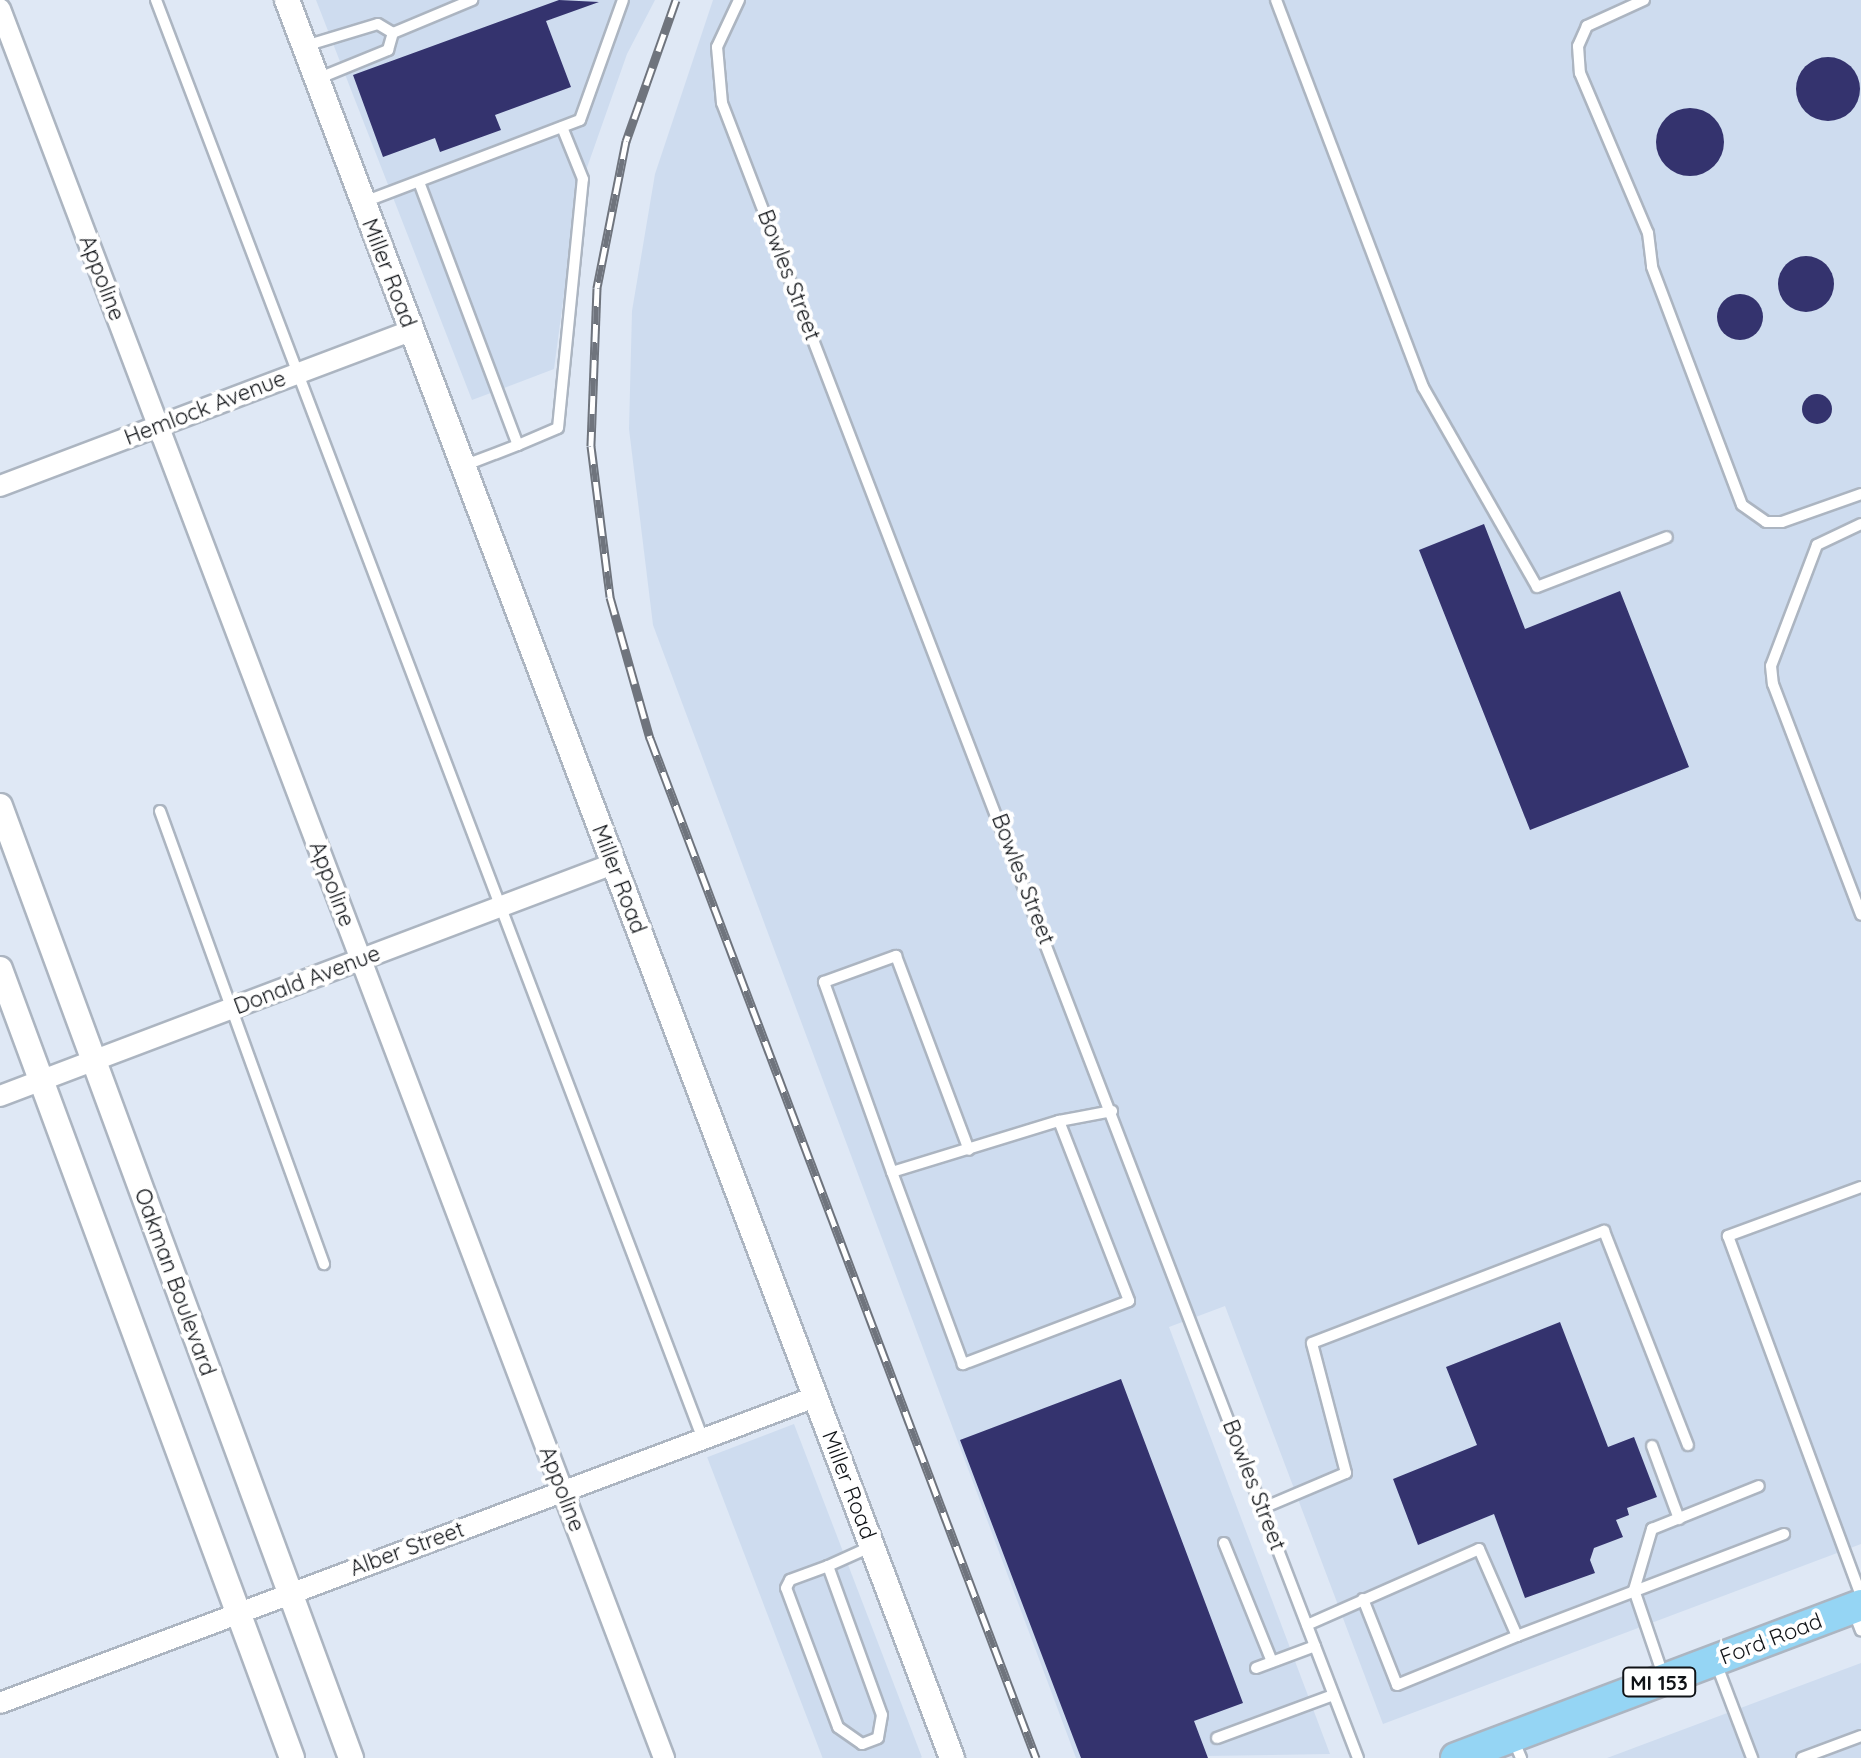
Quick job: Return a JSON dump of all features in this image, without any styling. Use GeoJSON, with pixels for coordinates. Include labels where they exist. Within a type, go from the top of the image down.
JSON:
{"type":"FeatureCollection","features":[{"type":"Feature","properties":{"kind":"main road","name":"Ford Road"},"geometry":{"type":"LineString","coordinates":[[1456,1758],[1517,1747],[1665,1680],[1859,1610]]}},
{"type":"Feature","properties":{"kind":"street","name":"Miller Road"},"geometry":{"type":"LineString","coordinates":[[287,0],[952,1758]]}},
{"type":"Feature","properties":{"kind":"street","name":"Appoline"},"geometry":{"type":"LineString","coordinates":[[0,9],[664,1758]]}},
{"type":"Feature","properties":{"kind":"street","name":"Hemlock Avenue"},"geometry":{"type":"LineString","coordinates":[[0,486],[411,331]]}},
{"type":"Feature","properties":{"kind":"street","name":"Oakman Boulevard"},"geometry":{"type":"LineString","coordinates":[[0,806],[351,1758]]}},
{"type":"Feature","properties":{"kind":"street","name":"Donald Avenue"},"geometry":{"type":"LineString","coordinates":[[0,1096],[613,864]]}},
{"type":"Feature","properties":{"kind":"street"},"geometry":{"type":"LineString","coordinates":[[0,969],[292,1758]]}},
{"type":"Feature","properties":{"kind":"street","name":"Alber Street"},"geometry":{"type":"LineString","coordinates":[[0,1703],[815,1397]]}},
{"type":"Feature","properties":{"kind":"lane"},"geometry":{"type":"LineString","coordinates":[[156,0],[703,1439]]}},
{"type":"Feature","properties":{"kind":"lane"},"geometry":{"type":"LineString","coordinates":[[393,33],[472,0]]}},
{"type":"Feature","properties":{"kind":"lane"},"geometry":{"type":"LineString","coordinates":[[362,203],[580,120],[623,0]]}},
{"type":"Feature","properties":{"kind":"lane","name":"Bowles Street"},"geometry":{"type":"LineString","coordinates":[[739,0],[717,47],[722,103],[1112,1111],[1358,1758]]}},
{"type":"Feature","properties":{"kind":"lane"},"geometry":{"type":"LineString","coordinates":[[1276,0],[1423,387],[1537,587],[1667,537]]}},
{"type":"Feature","properties":{"kind":"lane"},"geometry":{"type":"LineString","coordinates":[[1644,0],[1587,26],[1578,46],[1580,73],[1648,233],[1652,267],[1742,505],[1766,522],[1782,522],[1861,494]]}},
{"type":"Feature","properties":{"kind":"lane"},"geometry":{"type":"LineString","coordinates":[[305,46],[378,24],[393,33]]}},
{"type":"Feature","properties":{"kind":"lane"},"geometry":{"type":"LineString","coordinates":[[316,79],[388,50],[393,33]]}},
{"type":"Feature","properties":{"kind":"lane"},"geometry":{"type":"LineString","coordinates":[[463,466],[558,428],[583,179],[562,127]]}},
{"type":"Feature","properties":{"kind":"lane"},"geometry":{"type":"LineString","coordinates":[[419,182],[518,445]]}},
{"type":"Feature","properties":{"kind":"lane"},"geometry":{"type":"LineString","coordinates":[[1861,524],[1817,545],[1771,666],[1773,684],[1861,915]]}},
{"type":"Feature","properties":{"kind":"lane"},"geometry":{"type":"LineString","coordinates":[[160,811],[324,1264]]}},
{"type":"Feature","properties":{"kind":"lane"},"geometry":{"type":"LineString","coordinates":[[969,1150],[896,956],[824,982],[963,1364],[1129,1301],[1059,1121]]}},
{"type":"Feature","properties":{"kind":"lane"},"geometry":{"type":"LineString","coordinates":[[892,1172],[1059,1121],[1112,1111]]}},
{"type":"Feature","properties":{"kind":"lane"},"geometry":{"type":"LineString","coordinates":[[1859,1610],[1728,1236],[1861,1187]]}},
{"type":"Feature","properties":{"kind":"lane"},"geometry":{"type":"LineString","coordinates":[[1263,1508],[1346,1473],[1312,1343],[1604,1231],[1688,1445]]}},
{"type":"Feature","properties":{"kind":"lane"},"geometry":{"type":"LineString","coordinates":[[1652,1446],[1679,1519]]}},
{"type":"Feature","properties":{"kind":"lane"},"geometry":{"type":"LineString","coordinates":[[1665,1680],[1634,1590],[1652,1529],[1759,1486]]}},
{"type":"Feature","properties":{"kind":"lane"},"geometry":{"type":"LineString","coordinates":[[1363,1599],[1397,1685],[1784,1534]]}},
{"type":"Feature","properties":{"kind":"lane"},"geometry":{"type":"LineString","coordinates":[[1224,1543],[1272,1662]]}},
{"type":"Feature","properties":{"kind":"lane"},"geometry":{"type":"LineString","coordinates":[[828,1566],[882,1715],[878,1738],[862,1744],[838,1727],[786,1588],[790,1580],[872,1547]]}},
{"type":"Feature","properties":{"kind":"lane"},"geometry":{"type":"LineString","coordinates":[[1307,1625],[1479,1549],[1517,1636]]}},
{"type":"Feature","properties":{"kind":"lane"},"geometry":{"type":"LineString","coordinates":[[1256,1668],[1315,1646]]}},
{"type":"Feature","properties":{"kind":"lane"},"geometry":{"type":"LineString","coordinates":[[1715,1660],[1752,1758]]}},
{"type":"Feature","properties":{"kind":"lane"},"geometry":{"type":"LineString","coordinates":[[1217,1738],[1333,1695]]}},
{"type":"Feature","properties":{"kind":"lane"},"geometry":{"type":"LineString","coordinates":[[1802,1758],[1861,1736]]}},
{"type":"Feature","properties":{"kind":"shaded area"},"geometry":{"type":"Polygon","coordinates":[[[316,0],[655,0],[627,54],[577,196],[554,369],[472,400],[316,0]]]}},
{"type":"Feature","properties":{"kind":"shaded area"},"geometry":{"type":"Polygon","coordinates":[[[713,0],[1861,0],[1861,1544],[1383,1724],[1225,1306],[1169,1327],[1330,1754],[1076,1758],[653,625],[629,429],[632,311],[655,174],[713,0]]]}},
{"type":"Feature","properties":{"kind":"shaded area"},"geometry":{"type":"Polygon","coordinates":[[[794,1424],[922,1757],[823,1758],[707,1457],[794,1424]]]}},
{"type":"Feature","properties":{"kind":"shaded area"},"geometry":{"type":"Polygon","coordinates":[[[1861,1663],[1861,1758],[1607,1758],[1853,1666],[1861,1663]]]}},
{"type":"Feature","properties":{"kind":"building"},"geometry":{"type":"Polygon","coordinates":[[[559,0],[599,2],[546,21],[571,87],[495,115],[501,130],[440,152],[435,138],[383,157],[353,75],[559,0]]]}},
{"type":"Feature","properties":{"kind":"building"},"geometry":{"type":"Polygon","coordinates":[[[1828,57],[1846,63],[1854,71],[1860,89],[1854,107],[1846,115],[1828,121],[1810,115],[1802,107],[1796,89],[1802,71],[1810,63],[1828,57]]]}},
{"type":"Feature","properties":{"kind":"building"},"geometry":{"type":"Polygon","coordinates":[[[1690,108],[1714,118],[1724,142],[1714,166],[1690,176],[1666,166],[1656,142],[1666,118],[1690,108]]]}},
{"type":"Feature","properties":{"kind":"building"},"geometry":{"type":"Polygon","coordinates":[[[1806,256],[1826,264],[1834,284],[1826,304],[1806,312],[1786,304],[1778,284],[1786,264],[1806,256]]]}},
{"type":"Feature","properties":{"kind":"building"},"geometry":{"type":"Polygon","coordinates":[[[1740,294],[1756,301],[1763,317],[1756,333],[1740,340],[1724,333],[1717,317],[1724,301],[1740,294]]]}},
{"type":"Feature","properties":{"kind":"building"},"geometry":{"type":"Polygon","coordinates":[[[1817,394],[1828,398],[1832,409],[1828,420],[1817,424],[1806,420],[1802,409],[1806,398],[1817,394]]]}},
{"type":"Feature","properties":{"kind":"building"},"geometry":{"type":"Polygon","coordinates":[[[1484,524],[1525,629],[1620,591],[1689,767],[1530,830],[1419,550],[1484,524]]]}},
{"type":"Feature","properties":{"kind":"building"},"geometry":{"type":"Polygon","coordinates":[[[1560,1322],[1608,1447],[1634,1437],[1657,1497],[1627,1508],[1629,1515],[1616,1520],[1623,1537],[1594,1548],[1590,1560],[1595,1573],[1525,1598],[1494,1514],[1418,1545],[1393,1479],[1477,1445],[1446,1367],[1560,1322]]]}},
{"type":"Feature","properties":{"kind":"building"},"geometry":{"type":"Polygon","coordinates":[[[1121,1379],[1243,1703],[1194,1721],[1208,1758],[1081,1758],[960,1440],[1121,1379]]]}},
{"type":"Feature","properties":{"kind":"railway"},"geometry":{"type":"LineString","coordinates":[[676,0],[626,141],[597,288],[591,446],[610,597],[650,738],[1036,1758]]}}]}
